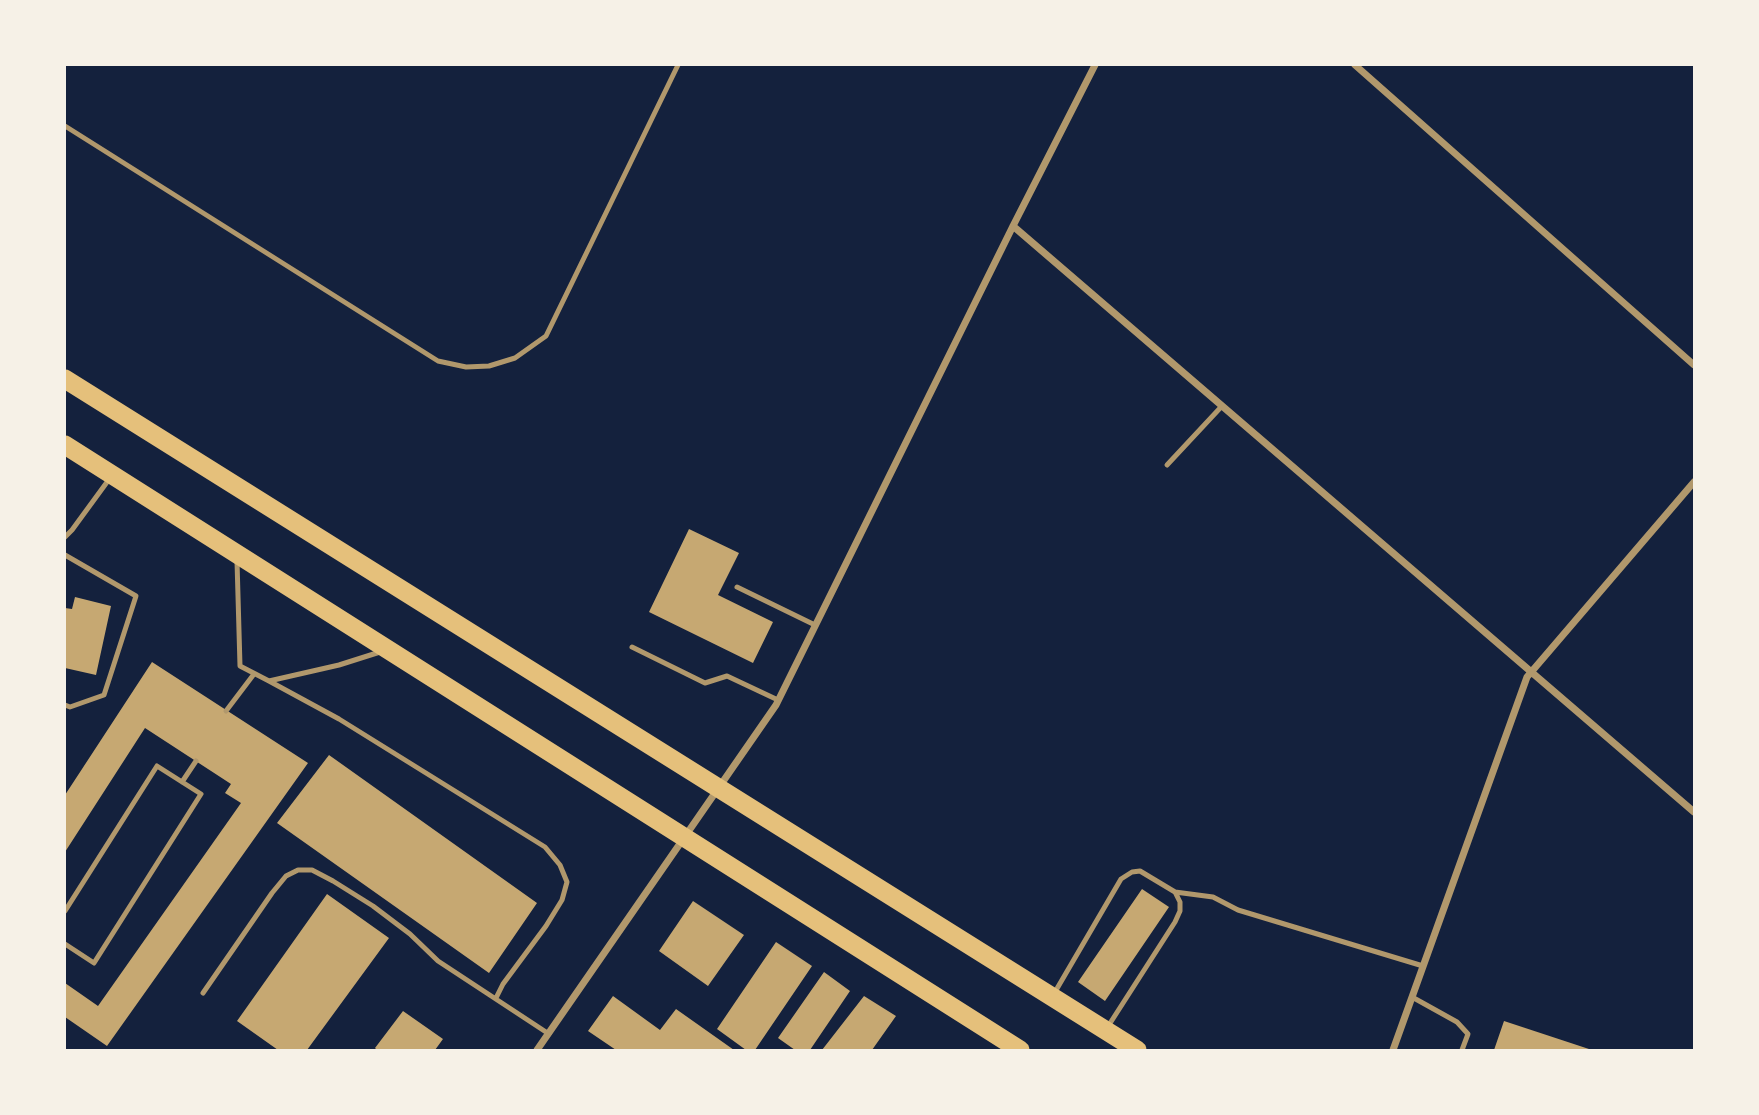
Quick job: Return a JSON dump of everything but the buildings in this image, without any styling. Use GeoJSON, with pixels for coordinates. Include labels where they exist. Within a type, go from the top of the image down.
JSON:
{"type":"FeatureCollection","features":[{"type":"Feature","properties":{"kind":"highway"},"geometry":{"type":"LineString","coordinates":[[65,379],[1137,1050]]}},
{"type":"Feature","properties":{"kind":"highway"},"geometry":{"type":"LineString","coordinates":[[65,445],[1020,1050]]}},
{"type":"Feature","properties":{"kind":"street"},"geometry":{"type":"LineString","coordinates":[[537,1050],[778,700],[1095,65]]}},
{"type":"Feature","properties":{"kind":"street"},"geometry":{"type":"LineString","coordinates":[[1354,65],[1694,365]]}},
{"type":"Feature","properties":{"kind":"street"},"geometry":{"type":"LineString","coordinates":[[1013,226],[1694,812]]}},
{"type":"Feature","properties":{"kind":"street"},"geometry":{"type":"LineString","coordinates":[[1393,1050],[1527,677],[1694,482]]}},
{"type":"Feature","properties":{"kind":"lane"},"geometry":{"type":"LineString","coordinates":[[65,126],[438,361],[466,367],[489,366],[515,358],[546,336],[678,65]]}},
{"type":"Feature","properties":{"kind":"lane"},"geometry":{"type":"LineString","coordinates":[[1167,465],[1222,405]]}},
{"type":"Feature","properties":{"kind":"lane"},"geometry":{"type":"LineString","coordinates":[[65,537],[112,476]]}},
{"type":"Feature","properties":{"kind":"lane"},"geometry":{"type":"LineString","coordinates":[[236,554],[240,666],[339,719],[545,847],[560,865],[567,882],[562,900],[495,998]]}},
{"type":"Feature","properties":{"kind":"lane"},"geometry":{"type":"LineString","coordinates":[[65,555],[136,596],[104,695],[69,707],[65,705]]}},
{"type":"Feature","properties":{"kind":"lane"},"geometry":{"type":"LineString","coordinates":[[737,587],[815,625]]}},
{"type":"Feature","properties":{"kind":"lane"},"geometry":{"type":"LineString","coordinates":[[632,647],[705,682],[727,676],[778,700]]}},
{"type":"Feature","properties":{"kind":"lane"},"geometry":{"type":"LineString","coordinates":[[269,681],[339,665],[387,650]]}},
{"type":"Feature","properties":{"kind":"lane"},"geometry":{"type":"LineString","coordinates":[[226,710],[254,674]]}},
{"type":"Feature","properties":{"kind":"lane"},"geometry":{"type":"LineString","coordinates":[[182,782],[196,761]]}},
{"type":"Feature","properties":{"kind":"lane"},"geometry":{"type":"LineString","coordinates":[[65,911],[157,766],[201,794],[94,963],[65,944]]}},
{"type":"Feature","properties":{"kind":"lane"},"geometry":{"type":"LineString","coordinates":[[203,993],[272,892],[286,876],[298,870],[312,870],[373,906],[410,934],[438,961],[549,1034]]}},
{"type":"Feature","properties":{"kind":"lane"},"geometry":{"type":"LineString","coordinates":[[1046,994],[1121,879],[1132,872],[1140,872],[1175,892],[1213,897],[1238,910],[1423,966]]}},
{"type":"Feature","properties":{"kind":"lane"},"geometry":{"type":"LineString","coordinates":[[1105,1030],[1175,922],[1180,911],[1180,902],[1175,892]]}},
{"type":"Feature","properties":{"kind":"lane"},"geometry":{"type":"LineString","coordinates":[[1412,997],[1457,1022],[1468,1034],[1462,1050]]}}]}
